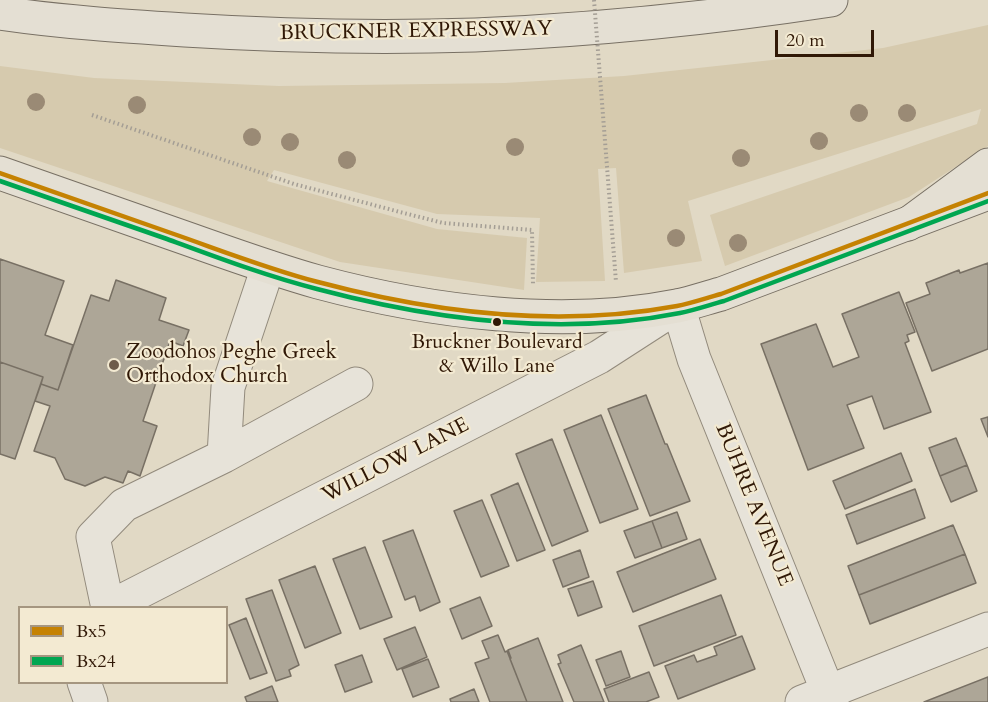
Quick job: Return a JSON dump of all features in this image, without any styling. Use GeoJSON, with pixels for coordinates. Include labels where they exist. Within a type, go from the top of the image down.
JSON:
{"type":"FeatureCollection","features":[{"type":"Feature","properties":{"kind":"main road","name":"BRUCKNER EXPRESSWAY"},"geometry":{"type":"LineString","coordinates":[[0,13],[137,27],[262,34],[475,35],[577,29],[748,12],[831,0]]}},
{"type":"Feature","properties":{"kind":"main road"},"geometry":{"type":"LineString","coordinates":[[908,224],[988,165]]}},
{"type":"Feature","properties":{"kind":"main road"},"geometry":{"type":"LineString","coordinates":[[0,173],[317,282],[429,305],[497,314],[537,316],[596,315],[678,306],[721,294],[988,193]]}},
{"type":"Feature","properties":{"kind":"street"},"geometry":{"type":"LineString","coordinates":[[224,456],[228,387],[268,267]]}},
{"type":"Feature","properties":{"kind":"street","name":"WILLOW LANE"},"geometry":{"type":"LineString","coordinates":[[112,606],[599,357],[678,306]]}},
{"type":"Feature","properties":{"kind":"street","name":"BUHRE AVENUE"},"geometry":{"type":"LineString","coordinates":[[678,306],[694,359],[821,699]]}},
{"type":"Feature","properties":{"kind":"street"},"geometry":{"type":"LineString","coordinates":[[108,606],[93,537],[124,505],[224,456],[356,384]]}},
{"type":"Feature","properties":{"kind":"street"},"geometry":{"type":"LineString","coordinates":[[821,699],[988,629]]}},
{"type":"Feature","properties":{"kind":"street"},"geometry":{"type":"LineString","coordinates":[[85,684],[91,702]]}},
{"type":"Feature","properties":{"kind":"path"},"geometry":{"type":"LineString","coordinates":[[594,0],[616,282]]}},
{"type":"Feature","properties":{"kind":"path"},"geometry":{"type":"LineString","coordinates":[[92,115],[294,184],[400,212],[443,223],[532,230],[533,286]]}},
{"type":"Feature","properties":{"kind":"shaded area"},"geometry":{"type":"Polygon","coordinates":[[[988,25],[988,146],[909,197],[725,266],[710,215],[977,124],[981,109],[688,201],[702,261],[624,273],[616,168],[598,169],[605,281],[536,282],[540,218],[437,214],[274,170],[267,181],[437,229],[527,238],[524,290],[340,262],[0,148],[0,66],[94,78],[279,86],[505,83],[624,76],[883,48],[988,25]]]}},
{"type":"Feature","properties":{"kind":"building"},"geometry":{"type":"Polygon","coordinates":[[[0,259],[64,281],[45,335],[73,345],[58,390],[41,384],[43,377],[0,362],[0,259]]]}},
{"type":"Feature","properties":{"kind":"building"},"geometry":{"type":"Polygon","coordinates":[[[988,263],[988,349],[932,371],[906,303],[930,294],[926,283],[959,270],[960,273],[988,263]]]}},
{"type":"Feature","properties":{"kind":"building","name":"Zoodohos Peghe Greek Orthodox Church"},"geometry":{"type":"Polygon","coordinates":[[[116,280],[166,298],[159,320],[189,330],[183,346],[170,341],[143,421],[157,426],[140,476],[128,471],[123,483],[105,477],[85,486],[65,479],[55,458],[34,451],[50,406],[35,401],[41,384],[58,390],[91,295],[109,301],[116,280]]]}},
{"type":"Feature","properties":{"kind":"building"},"geometry":{"type":"Polygon","coordinates":[[[899,292],[915,332],[907,335],[909,341],[905,343],[931,412],[884,429],[872,396],[847,405],[864,448],[808,470],[761,344],[816,324],[833,367],[859,357],[842,314],[899,292]]]}},
{"type":"Feature","properties":{"kind":"building"},"geometry":{"type":"Polygon","coordinates":[[[0,362],[43,377],[15,459],[0,454],[0,362]]]}},
{"type":"Feature","properties":{"kind":"building"},"geometry":{"type":"Polygon","coordinates":[[[646,395],[690,501],[650,516],[608,409],[646,395]]]}},
{"type":"Feature","properties":{"kind":"building"},"geometry":{"type":"Polygon","coordinates":[[[601,415],[638,509],[600,523],[564,430],[601,415]]]}},
{"type":"Feature","properties":{"kind":"building"},"geometry":{"type":"Polygon","coordinates":[[[988,417],[988,437],[981,419],[988,417]]]}},
{"type":"Feature","properties":{"kind":"building"},"geometry":{"type":"Polygon","coordinates":[[[956,438],[967,465],[940,476],[929,448],[956,438]]]}},
{"type":"Feature","properties":{"kind":"building"},"geometry":{"type":"Polygon","coordinates":[[[552,439],[588,531],[552,546],[516,454],[552,439]]]}},
{"type":"Feature","properties":{"kind":"building"},"geometry":{"type":"Polygon","coordinates":[[[901,453],[912,481],[845,509],[833,481],[901,453]]]}},
{"type":"Feature","properties":{"kind":"building"},"geometry":{"type":"Polygon","coordinates":[[[967,465],[977,491],[951,502],[940,476],[967,465]]]}},
{"type":"Feature","properties":{"kind":"building"},"geometry":{"type":"Polygon","coordinates":[[[518,483],[545,550],[517,561],[491,495],[518,483]]]}},
{"type":"Feature","properties":{"kind":"building"},"geometry":{"type":"Polygon","coordinates":[[[915,489],[925,518],[857,544],[846,515],[915,489]]]}},
{"type":"Feature","properties":{"kind":"building"},"geometry":{"type":"Polygon","coordinates":[[[482,500],[509,566],[481,577],[454,511],[482,500]]]}},
{"type":"Feature","properties":{"kind":"building"},"geometry":{"type":"Polygon","coordinates":[[[677,512],[687,539],[662,548],[652,521],[677,512]]]}},
{"type":"Feature","properties":{"kind":"building"},"geometry":{"type":"Polygon","coordinates":[[[652,521],[662,548],[635,558],[624,531],[652,521]]]}},
{"type":"Feature","properties":{"kind":"building"},"geometry":{"type":"Polygon","coordinates":[[[953,525],[965,554],[859,595],[848,566],[953,525]]]}},
{"type":"Feature","properties":{"kind":"building"},"geometry":{"type":"Polygon","coordinates":[[[413,530],[440,602],[420,611],[415,596],[405,600],[383,541],[413,530]]]}},
{"type":"Feature","properties":{"kind":"building"},"geometry":{"type":"Polygon","coordinates":[[[700,539],[716,579],[633,612],[617,572],[700,539]]]}},
{"type":"Feature","properties":{"kind":"building"},"geometry":{"type":"Polygon","coordinates":[[[365,547],[392,617],[360,629],[333,559],[365,547]]]}},
{"type":"Feature","properties":{"kind":"building"},"geometry":{"type":"Polygon","coordinates":[[[580,550],[589,577],[563,587],[553,560],[580,550]]]}},
{"type":"Feature","properties":{"kind":"building"},"geometry":{"type":"Polygon","coordinates":[[[965,554],[976,583],[870,624],[859,595],[965,554]]]}},
{"type":"Feature","properties":{"kind":"building"},"geometry":{"type":"Polygon","coordinates":[[[315,566],[341,633],[305,648],[279,580],[315,566]]]}},
{"type":"Feature","properties":{"kind":"building"},"geometry":{"type":"Polygon","coordinates":[[[593,581],[602,607],[578,616],[568,589],[593,581]]]}},
{"type":"Feature","properties":{"kind":"building"},"geometry":{"type":"Polygon","coordinates":[[[272,590],[299,665],[289,670],[291,676],[276,681],[246,599],[272,590]]]}},
{"type":"Feature","properties":{"kind":"building"},"geometry":{"type":"Polygon","coordinates":[[[721,595],[736,635],[654,666],[639,626],[721,595]]]}},
{"type":"Feature","properties":{"kind":"building"},"geometry":{"type":"Polygon","coordinates":[[[480,597],[492,626],[462,639],[450,609],[480,597]]]}},
{"type":"Feature","properties":{"kind":"building"},"geometry":{"type":"Polygon","coordinates":[[[246,618],[267,673],[250,679],[229,625],[246,618]]]}},
{"type":"Feature","properties":{"kind":"building"},"geometry":{"type":"Polygon","coordinates":[[[415,627],[427,657],[397,670],[384,639],[415,627]]]}},
{"type":"Feature","properties":{"kind":"building"},"geometry":{"type":"Polygon","coordinates":[[[498,635],[505,652],[507,651],[527,702],[490,702],[475,663],[489,658],[482,641],[498,635]]]}},
{"type":"Feature","properties":{"kind":"building"},"geometry":{"type":"Polygon","coordinates":[[[742,636],[755,669],[678,699],[665,666],[694,655],[697,662],[717,655],[714,647],[742,636]]]}},
{"type":"Feature","properties":{"kind":"building"},"geometry":{"type":"Polygon","coordinates":[[[538,638],[563,702],[527,702],[510,659],[508,650],[538,638]]]}},
{"type":"Feature","properties":{"kind":"building"},"geometry":{"type":"Polygon","coordinates":[[[581,645],[604,702],[574,702],[558,664],[561,663],[558,655],[581,645]]]}},
{"type":"Feature","properties":{"kind":"building"},"geometry":{"type":"Polygon","coordinates":[[[621,651],[630,677],[606,686],[596,660],[621,651]]]}},
{"type":"Feature","properties":{"kind":"building"},"geometry":{"type":"Polygon","coordinates":[[[362,655],[372,682],[345,692],[335,665],[362,655]]]}},
{"type":"Feature","properties":{"kind":"building"},"geometry":{"type":"Polygon","coordinates":[[[428,659],[439,687],[413,697],[402,669],[428,659]]]}},
{"type":"Feature","properties":{"kind":"building"},"geometry":{"type":"Polygon","coordinates":[[[649,672],[659,697],[646,702],[609,702],[604,689],[649,672]]]}},
{"type":"Feature","properties":{"kind":"building"},"geometry":{"type":"Polygon","coordinates":[[[988,677],[988,702],[924,702],[988,677]]]}},
{"type":"Feature","properties":{"kind":"building"},"geometry":{"type":"Polygon","coordinates":[[[272,686],[278,702],[247,702],[245,697],[272,686]]]}},
{"type":"Feature","properties":{"kind":"building"},"geometry":{"type":"Polygon","coordinates":[[[474,689],[479,702],[451,702],[450,699],[474,689]]]}},
{"type":"Feature","properties":{"kind":"transit line","name":"Bx5"},"geometry":{"type":"LineString","coordinates":[[0,173],[244,259],[318,282],[406,302],[451,309],[542,316],[632,313],[694,302],[721,294],[988,193]]}},
{"type":"Feature","properties":{"kind":"transit line","name":"Bx24"},"geometry":{"type":"LineString","coordinates":[[0,181],[241,266],[317,289],[361,300],[452,317],[543,324],[589,324],[635,320],[697,309],[724,301],[988,201]]}},
{"type":"Feature","properties":{"kind":"place","name":"Bruckner Boulevard & Willo Lane"},"geometry":{"type":"Point","coordinates":[497,322]}},
{"type":"Feature","properties":{"kind":"place","name":"Zoodohos Peghe Greek Orthodox Church"},"geometry":{"type":"Point","coordinates":[114,365]}}]}
